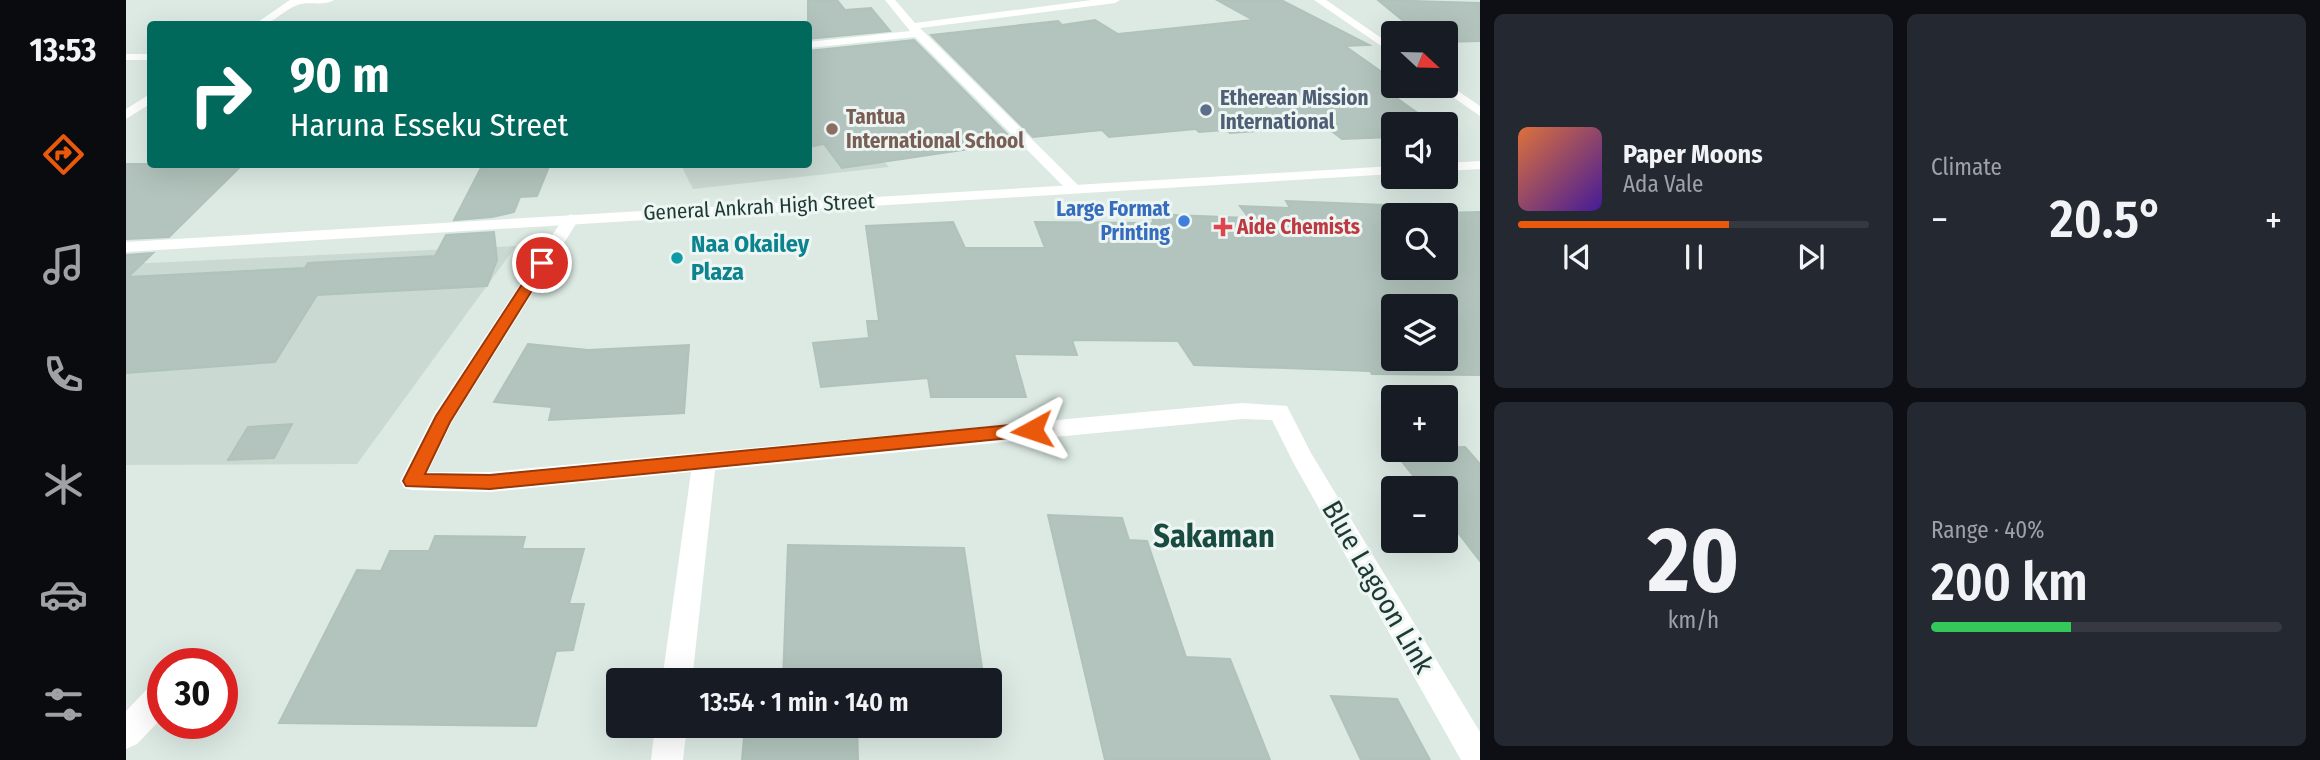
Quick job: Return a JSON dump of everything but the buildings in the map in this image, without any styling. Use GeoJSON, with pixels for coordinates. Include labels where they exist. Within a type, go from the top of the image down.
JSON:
{"type":"FeatureCollection","features":[{"type":"Feature","properties":{"kind":"street"},"geometry":{"type":"LineString","coordinates":[[265,21],[296,1],[329,0]]}},
{"type":"Feature","properties":{"kind":"street"},"geometry":{"type":"LineString","coordinates":[[890,0],[916,30],[1074,189]]}},
{"type":"Feature","properties":{"kind":"street"},"geometry":{"type":"LineString","coordinates":[[812,43],[1115,0]]}},
{"type":"Feature","properties":{"kind":"street"},"geometry":{"type":"LineString","coordinates":[[1319,0],[1381,43]]}},
{"type":"Feature","properties":{"kind":"street"},"geometry":{"type":"LineString","coordinates":[[126,57],[147,57]]}},
{"type":"Feature","properties":{"kind":"street"},"geometry":{"type":"LineString","coordinates":[[1458,97],[1480,112]]}},
{"type":"Feature","properties":{"kind":"street"},"geometry":{"type":"LineString","coordinates":[[130,112],[147,100]]}},
{"type":"Feature","properties":{"kind":"street"},"geometry":{"type":"LineString","coordinates":[[1458,166],[1480,165]]}},
{"type":"Feature","properties":{"kind":"street","name":"General Ankrah High Street"},"geometry":{"type":"LineString","coordinates":[[126,247],[1381,171]]}},
{"type":"Feature","properties":{"kind":"street"},"geometry":{"type":"LineString","coordinates":[[571,219],[442,420],[412,481],[490,482],[704,460],[679,668]]}},
{"type":"Feature","properties":{"kind":"street","name":"Blue Lagoon Link"},"geometry":{"type":"LineString","coordinates":[[704,460],[1242,411],[1279,412],[1302,458],[1479,760]]}},
{"type":"Feature","properties":{"kind":"street"},"geometry":{"type":"LineString","coordinates":[[126,733],[147,711]]}},
{"type":"Feature","properties":{"kind":"street"},"geometry":{"type":"LineString","coordinates":[[667,760],[670,738]]}},
{"type":"Feature","properties":{"kind":"shaded area","name":"Tantua International School"},"geometry":{"type":"Polygon","coordinates":[[[812,81],[889,167],[693,189],[682,168],[812,168],[812,81]]]}},
{"type":"Feature","properties":{"kind":"shaded area"},"geometry":{"type":"Polygon","coordinates":[[[516,246],[357,464],[126,465],[126,264],[516,246]]]}},
{"type":"Feature","properties":{"kind":"place","name":"Etherean Mission International"},"geometry":{"type":"Point","coordinates":[1206,110]}},
{"type":"Feature","properties":{"kind":"place","name":"Tantua International School"},"geometry":{"type":"Point","coordinates":[832,129]}},
{"type":"Feature","properties":{"kind":"place","name":"Large Format Printing"},"geometry":{"type":"Point","coordinates":[1184,221]}},
{"type":"Feature","properties":{"kind":"place","name":"Aide Chemists"},"geometry":{"type":"Point","coordinates":[1223,227]}},
{"type":"Feature","properties":{"kind":"place","name":"Naa Okailey Plaza"},"geometry":{"type":"Point","coordinates":[677,258]}},
{"type":"Feature","properties":{"kind":"district","name":"Sakaman"},"geometry":{"type":"Point","coordinates":[1214,536]}},
{"type":"Feature","properties":{"kind":"route"},"geometry":{"type":"LineString","coordinates":[[542,263],[442,420],[412,481],[490,482],[1032,430]]}}]}
